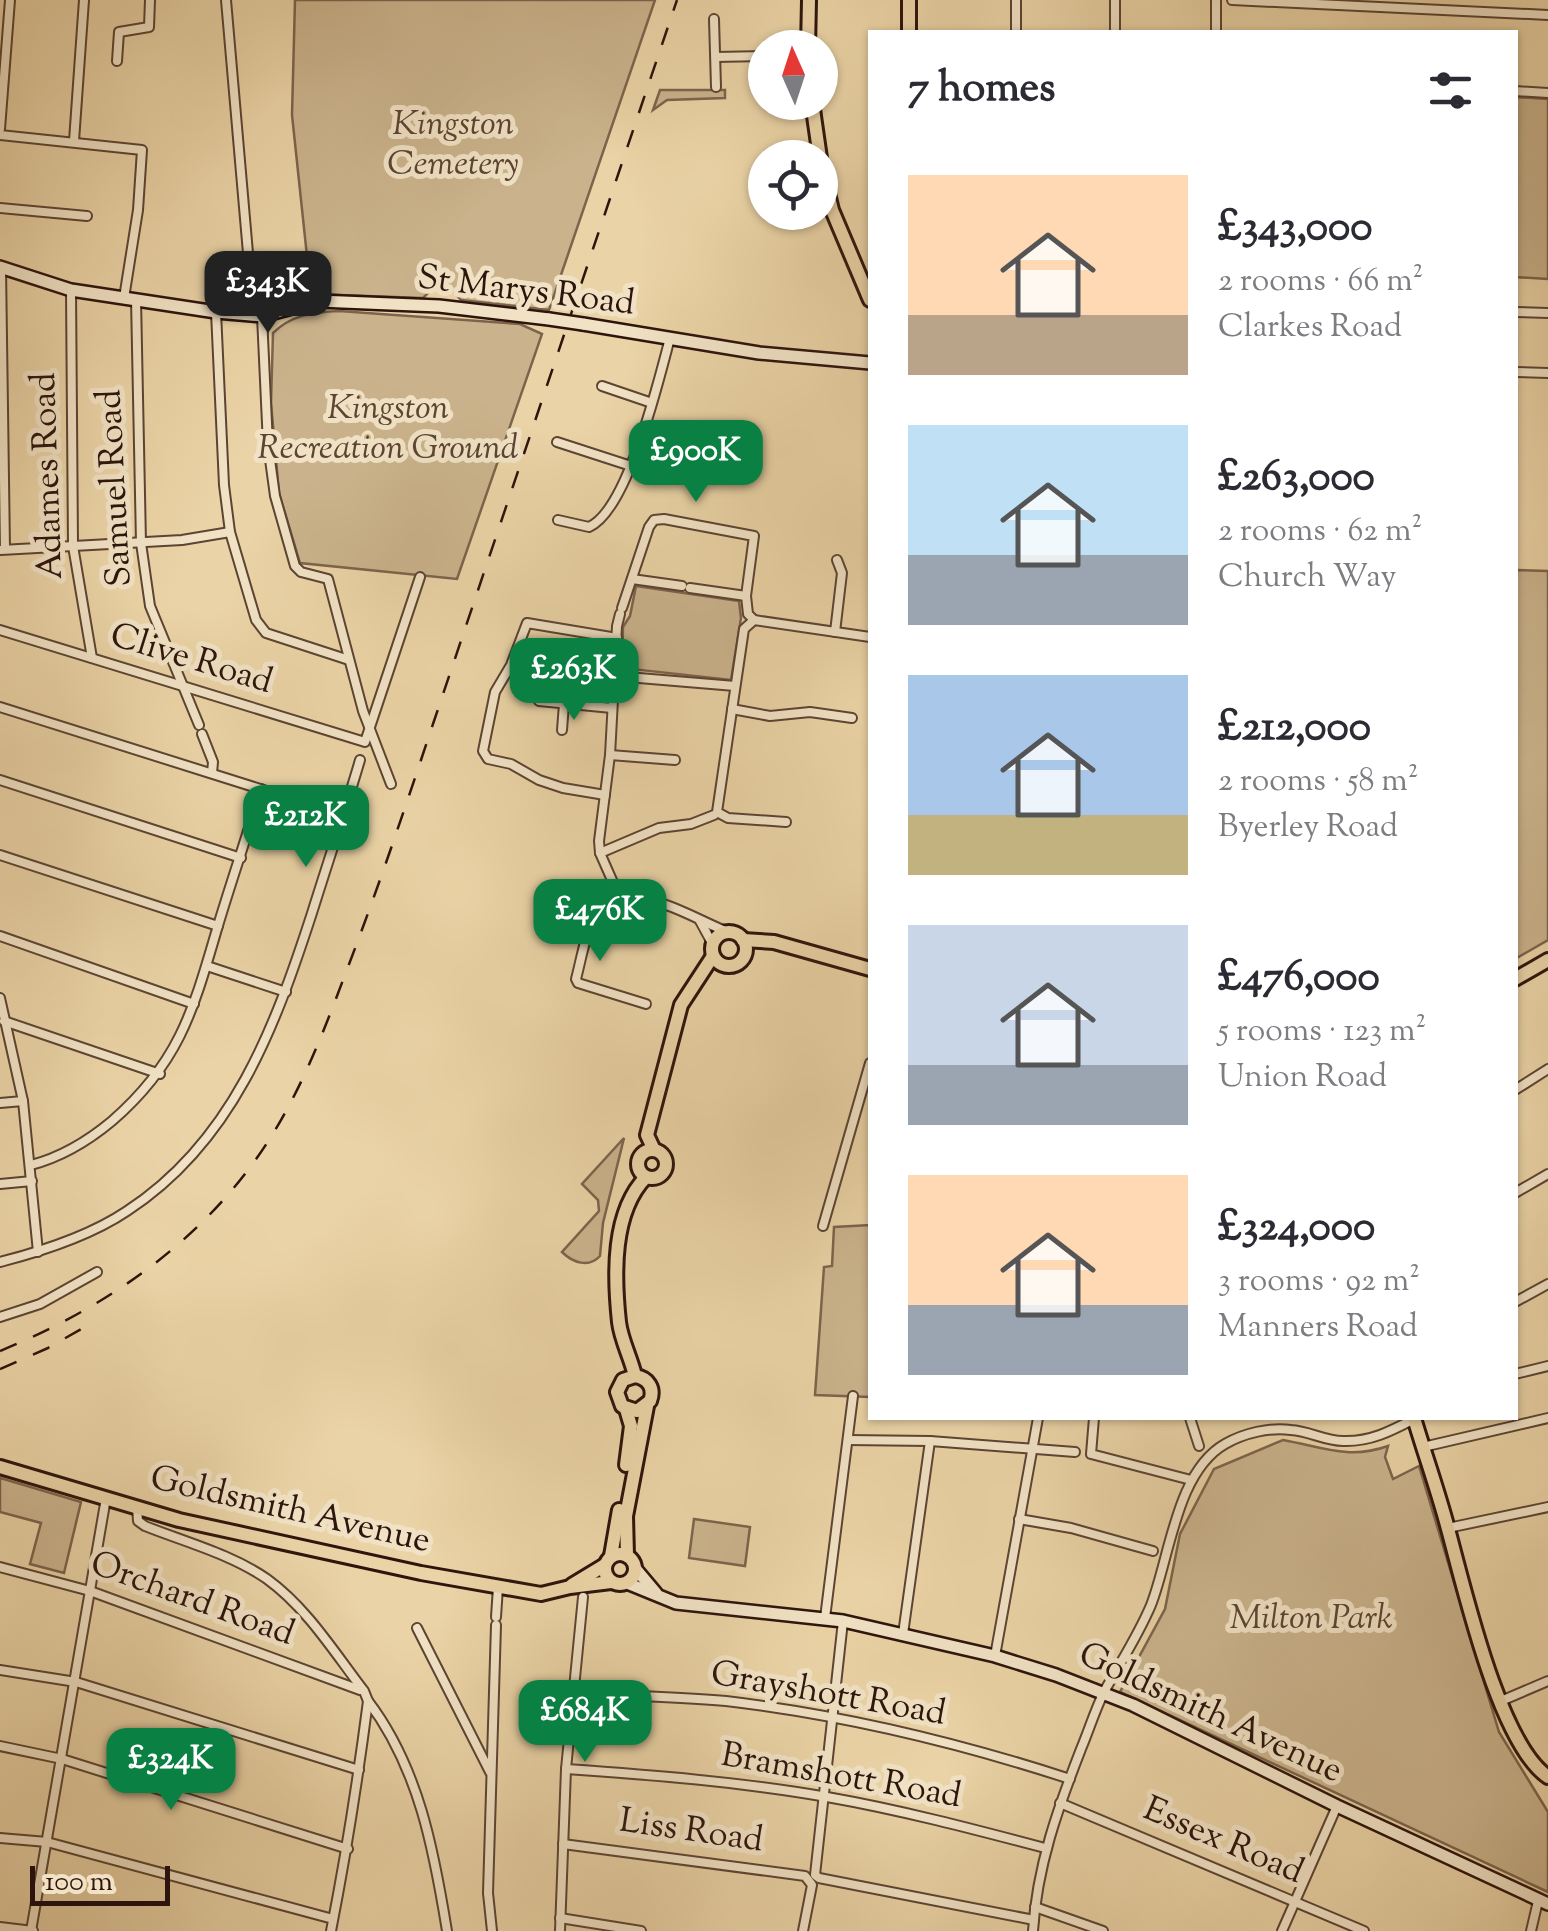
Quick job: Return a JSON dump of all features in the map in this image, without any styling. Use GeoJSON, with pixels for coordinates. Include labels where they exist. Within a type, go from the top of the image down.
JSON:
{"type":"FeatureCollection","features":[{"type":"Feature","properties":{"kind":"main road"},"geometry":{"type":"LineString","coordinates":[[809,30],[810,0]]}},
{"type":"Feature","properties":{"kind":"main road"},"geometry":{"type":"LineString","coordinates":[[908,30],[909,0]]}},
{"type":"Feature","properties":{"kind":"main road"},"geometry":{"type":"LineString","coordinates":[[838,224],[868,295]]}},
{"type":"Feature","properties":{"kind":"main road","name":"St Marys Road"},"geometry":{"type":"LineString","coordinates":[[1,268],[71,290],[216,312],[262,316],[319,301],[439,306],[818,361],[868,364]]}},
{"type":"Feature","properties":{"kind":"main road"},"geometry":{"type":"LineString","coordinates":[[635,1376],[619,1325],[618,1272],[625,1208],[646,1177],[660,1175],[665,1168],[665,1157],[654,1150],[646,1135],[676,1020],[718,935],[728,932],[743,940],[774,942],[868,968]]}},
{"type":"Feature","properties":{"kind":"main road"},"geometry":{"type":"LineString","coordinates":[[743,940],[745,955]]}},
{"type":"Feature","properties":{"kind":"main road"},"geometry":{"type":"LineString","coordinates":[[692,989],[739,963],[745,955],[774,942]]}},
{"type":"Feature","properties":{"kind":"main road"},"geometry":{"type":"LineString","coordinates":[[713,950],[720,964],[730,966]]}},
{"type":"Feature","properties":{"kind":"main road"},"geometry":{"type":"LineString","coordinates":[[1518,977],[1548,960]]}},
{"type":"Feature","properties":{"kind":"main road"},"geometry":{"type":"LineString","coordinates":[[646,1177],[638,1162],[645,1151],[654,1150]]}},
{"type":"Feature","properties":{"kind":"main road"},"geometry":{"type":"LineString","coordinates":[[635,1568],[627,1583],[611,1582],[605,1574],[630,1441],[631,1426],[618,1398],[618,1387],[626,1378],[635,1376],[650,1384],[652,1396],[626,1516],[627,1556],[658,1597]]}},
{"type":"Feature","properties":{"kind":"main road"},"geometry":{"type":"LineString","coordinates":[[626,1409],[637,1411],[647,1406]]}},
{"type":"Feature","properties":{"kind":"main road"},"geometry":{"type":"LineString","coordinates":[[1415,1420],[1462,1588],[1501,1701],[1520,1744],[1538,1771],[1548,1777]]}},
{"type":"Feature","properties":{"kind":"main road","name":"Goldsmith Avenue"},"geometry":{"type":"LineString","coordinates":[[0,1467],[179,1520],[498,1587],[541,1594],[611,1582]]}},
{"type":"Feature","properties":{"kind":"main road"},"geometry":{"type":"LineString","coordinates":[[608,1560],[627,1556]]}},
{"type":"Feature","properties":{"kind":"main road","name":"Goldsmith Avenue"},"geometry":{"type":"LineString","coordinates":[[570,1586],[608,1560]]}},
{"type":"Feature","properties":{"kind":"main road","name":"Goldsmith Avenue"},"geometry":{"type":"LineString","coordinates":[[627,1583],[676,1603],[825,1618],[903,1634],[995,1656],[1104,1692],[1545,1903]]}},
{"type":"Feature","properties":{"kind":"street"},"geometry":{"type":"LineString","coordinates":[[10,0],[0,132],[74,141],[84,0]]}},
{"type":"Feature","properties":{"kind":"street"},"geometry":{"type":"LineString","coordinates":[[116,61],[119,32],[149,27],[150,0]]}},
{"type":"Feature","properties":{"kind":"street"},"geometry":{"type":"LineString","coordinates":[[226,0],[252,299]]}},
{"type":"Feature","properties":{"kind":"street"},"geometry":{"type":"LineString","coordinates":[[1016,0],[1016,30]]}},
{"type":"Feature","properties":{"kind":"street"},"geometry":{"type":"LineString","coordinates":[[1115,0],[1115,30]]}},
{"type":"Feature","properties":{"kind":"street"},"geometry":{"type":"LineString","coordinates":[[1216,0],[1216,30]]}},
{"type":"Feature","properties":{"kind":"street"},"geometry":{"type":"LineString","coordinates":[[1232,0],[1548,15]]}},
{"type":"Feature","properties":{"kind":"street"},"geometry":{"type":"LineString","coordinates":[[1518,0],[1519,13]]}},
{"type":"Feature","properties":{"kind":"street"},"geometry":{"type":"LineString","coordinates":[[714,19],[716,87]]}},
{"type":"Feature","properties":{"kind":"street"},"geometry":{"type":"LineString","coordinates":[[716,57],[748,56]]}},
{"type":"Feature","properties":{"kind":"street"},"geometry":{"type":"LineString","coordinates":[[1518,91],[1548,93]]}},
{"type":"Feature","properties":{"kind":"street","name":"Samuel Road"},"geometry":{"type":"LineString","coordinates":[[74,141],[142,150],[130,299],[141,543],[150,606],[213,762],[212,772]]}},
{"type":"Feature","properties":{"kind":"street"},"geometry":{"type":"LineString","coordinates":[[0,208],[87,216]]}},
{"type":"Feature","properties":{"kind":"street"},"geometry":{"type":"LineString","coordinates":[[1,268],[2,549],[182,540],[230,532]]}},
{"type":"Feature","properties":{"kind":"street","name":"Adames Road"},"geometry":{"type":"LineString","coordinates":[[71,290],[73,546],[92,658]]}},
{"type":"Feature","properties":{"kind":"street"},"geometry":{"type":"LineString","coordinates":[[216,312],[224,485],[230,532],[256,620],[266,633],[348,660]]}},
{"type":"Feature","properties":{"kind":"street"},"geometry":{"type":"LineString","coordinates":[[1518,312],[1548,314]]}},
{"type":"Feature","properties":{"kind":"street"},"geometry":{"type":"LineString","coordinates":[[262,316],[268,445],[284,532],[295,566],[301,572],[328,579],[348,660],[390,784]]}},
{"type":"Feature","properties":{"kind":"street"},"geometry":{"type":"LineString","coordinates":[[558,520],[578,526],[599,523],[631,466],[670,338]]}},
{"type":"Feature","properties":{"kind":"street"},"geometry":{"type":"LineString","coordinates":[[1518,372],[1548,373]]}},
{"type":"Feature","properties":{"kind":"street"},"geometry":{"type":"LineString","coordinates":[[602,386],[652,403]]}},
{"type":"Feature","properties":{"kind":"street"},"geometry":{"type":"LineString","coordinates":[[557,442],[631,466]]}},
{"type":"Feature","properties":{"kind":"street"},"geometry":{"type":"LineString","coordinates":[[568,460],[571,447]]}},
{"type":"Feature","properties":{"kind":"street"},"geometry":{"type":"LineString","coordinates":[[619,896],[600,852],[616,638],[621,611],[654,520],[754,536],[746,596],[748,614],[754,620],[868,637]]}},
{"type":"Feature","properties":{"kind":"street"},"geometry":{"type":"LineString","coordinates":[[835,632],[842,573],[837,560]]}},
{"type":"Feature","properties":{"kind":"street"},"geometry":{"type":"LineString","coordinates":[[369,729],[420,577]]}},
{"type":"Feature","properties":{"kind":"street"},"geometry":{"type":"LineString","coordinates":[[632,579],[746,596]]}},
{"type":"Feature","properties":{"kind":"street"},"geometry":{"type":"LineString","coordinates":[[715,814],[744,629],[754,620]]}},
{"type":"Feature","properties":{"kind":"street"},"geometry":{"type":"LineString","coordinates":[[605,795],[540,780],[511,764],[488,759],[483,750],[498,682],[511,664],[527,623],[616,638]]}},
{"type":"Feature","properties":{"kind":"street","name":"Clive Road"},"geometry":{"type":"LineString","coordinates":[[0,630],[365,742],[369,729]]}},
{"type":"Feature","properties":{"kind":"street"},"geometry":{"type":"LineString","coordinates":[[616,676],[735,686]]}},
{"type":"Feature","properties":{"kind":"street"},"geometry":{"type":"LineString","coordinates":[[539,702],[612,708]]}},
{"type":"Feature","properties":{"kind":"street"},"geometry":{"type":"LineString","coordinates":[[562,730],[564,704]]}},
{"type":"Feature","properties":{"kind":"street"},"geometry":{"type":"LineString","coordinates":[[0,707],[343,815]]}},
{"type":"Feature","properties":{"kind":"street"},"geometry":{"type":"LineString","coordinates":[[732,708],[770,716],[810,712],[852,718]]}},
{"type":"Feature","properties":{"kind":"street"},"geometry":{"type":"LineString","coordinates":[[610,755],[675,760]]}},
{"type":"Feature","properties":{"kind":"street"},"geometry":{"type":"LineString","coordinates":[[0,1262],[38,1252],[127,1212],[188,1162],[229,1110],[286,992],[360,760]]}},
{"type":"Feature","properties":{"kind":"street"},"geometry":{"type":"LineString","coordinates":[[0,780],[241,858]]}},
{"type":"Feature","properties":{"kind":"street"},"geometry":{"type":"LineString","coordinates":[[32,1166],[98,1133],[160,1074],[194,1004],[261,789]]}},
{"type":"Feature","properties":{"kind":"street"},"geometry":{"type":"LineString","coordinates":[[600,852],[659,828],[691,824],[715,814],[786,822]]}},
{"type":"Feature","properties":{"kind":"street"},"geometry":{"type":"LineString","coordinates":[[0,855],[218,926]]}},
{"type":"Feature","properties":{"kind":"street"},"geometry":{"type":"LineString","coordinates":[[646,1004],[578,983],[594,917],[619,896],[633,895],[691,914],[728,932]]}},
{"type":"Feature","properties":{"kind":"street"},"geometry":{"type":"LineString","coordinates":[[700,921],[713,950]]}},
{"type":"Feature","properties":{"kind":"street"},"geometry":{"type":"LineString","coordinates":[[0,936],[194,1004]]}},
{"type":"Feature","properties":{"kind":"street"},"geometry":{"type":"LineString","coordinates":[[206,966],[286,992]]}},
{"type":"Feature","properties":{"kind":"street"},"geometry":{"type":"LineString","coordinates":[[0,998],[2,1022],[23,1101],[38,1252]]}},
{"type":"Feature","properties":{"kind":"street"},"geometry":{"type":"LineString","coordinates":[[2,1022],[160,1074]]}},
{"type":"Feature","properties":{"kind":"street"},"geometry":{"type":"LineString","coordinates":[[1518,1088],[1548,1069]]}},
{"type":"Feature","properties":{"kind":"street"},"geometry":{"type":"LineString","coordinates":[[823,1226],[868,1071]]}},
{"type":"Feature","properties":{"kind":"street"},"geometry":{"type":"LineString","coordinates":[[0,1103],[23,1101]]}},
{"type":"Feature","properties":{"kind":"street"},"geometry":{"type":"LineString","coordinates":[[1518,1191],[1548,1174]]}},
{"type":"Feature","properties":{"kind":"street"},"geometry":{"type":"LineString","coordinates":[[0,1184],[32,1181]]}},
{"type":"Feature","properties":{"kind":"street"},"geometry":{"type":"LineString","coordinates":[[0,1316],[40,1304],[97,1272]]}},
{"type":"Feature","properties":{"kind":"street"},"geometry":{"type":"LineString","coordinates":[[1518,1300],[1548,1284]]}},
{"type":"Feature","properties":{"kind":"street"},"geometry":{"type":"LineString","coordinates":[[1518,1373],[1548,1366]]}},
{"type":"Feature","properties":{"kind":"street"},"geometry":{"type":"LineString","coordinates":[[825,1618],[853,1396]]}},
{"type":"Feature","properties":{"kind":"street"},"geometry":{"type":"LineString","coordinates":[[1423,1447],[1548,1418]]}},
{"type":"Feature","properties":{"kind":"street"},"geometry":{"type":"LineString","coordinates":[[995,1656],[1038,1420]]}},
{"type":"Feature","properties":{"kind":"street"},"geometry":{"type":"LineString","coordinates":[[1094,1420],[1091,1454],[1191,1480]]}},
{"type":"Feature","properties":{"kind":"street"},"geometry":{"type":"LineString","coordinates":[[1191,1420],[1199,1446]]}},
{"type":"Feature","properties":{"kind":"street"},"geometry":{"type":"LineString","coordinates":[[1273,1420],[1273,1430]]}},
{"type":"Feature","properties":{"kind":"street"},"geometry":{"type":"LineString","coordinates":[[1033,1931],[1045,1848],[1060,1804],[1104,1692],[1151,1604],[1191,1480],[1224,1444],[1273,1430],[1293,1430],[1341,1442],[1389,1433],[1411,1420]]}},
{"type":"Feature","properties":{"kind":"street"},"geometry":{"type":"LineString","coordinates":[[848,1440],[930,1441],[1075,1452]]}},
{"type":"Feature","properties":{"kind":"street"},"geometry":{"type":"LineString","coordinates":[[903,1634],[930,1441]]}},
{"type":"Feature","properties":{"kind":"street"},"geometry":{"type":"LineString","coordinates":[[0,1927],[32,1931],[106,1498]]}},
{"type":"Feature","properties":{"kind":"street"},"geometry":{"type":"LineString","coordinates":[[137,1507],[138,1521],[267,1579],[304,1611],[364,1691],[406,1766],[428,1830],[447,1931]]}},
{"type":"Feature","properties":{"kind":"street"},"geometry":{"type":"LineString","coordinates":[[1448,1528],[1548,1507]]}},
{"type":"Feature","properties":{"kind":"street"},"geometry":{"type":"LineString","coordinates":[[1019,1519],[1071,1528],[1152,1551]]}},
{"type":"Feature","properties":{"kind":"street"},"geometry":{"type":"LineString","coordinates":[[174,1538],[179,1520]]}},
{"type":"Feature","properties":{"kind":"street","name":"Orchard Road"},"geometry":{"type":"LineString","coordinates":[[0,1567],[90,1591],[364,1691]]}},
{"type":"Feature","properties":{"kind":"street"},"geometry":{"type":"LineString","coordinates":[[492,1931],[488,1893],[498,1587]]}},
{"type":"Feature","properties":{"kind":"street"},"geometry":{"type":"LineString","coordinates":[[560,1931],[566,1770],[583,1596]]}},
{"type":"Feature","properties":{"kind":"street"},"geometry":{"type":"LineString","coordinates":[[803,1931],[835,1716],[843,1621]]}},
{"type":"Feature","properties":{"kind":"street"},"geometry":{"type":"LineString","coordinates":[[417,1628],[492,1776]]}},
{"type":"Feature","properties":{"kind":"street"},"geometry":{"type":"LineString","coordinates":[[0,1670],[76,1682],[359,1770]]}},
{"type":"Feature","properties":{"kind":"street"},"geometry":{"type":"LineString","coordinates":[[1501,1701],[1548,1681]]}},
{"type":"Feature","properties":{"kind":"street","name":"Grayshott Road"},"geometry":{"type":"LineString","coordinates":[[573,1694],[722,1701],[835,1716],[955,1744],[1070,1779]]}},
{"type":"Feature","properties":{"kind":"street"},"geometry":{"type":"LineString","coordinates":[[331,1931],[348,1848],[368,1701]]}},
{"type":"Feature","properties":{"kind":"street"},"geometry":{"type":"LineString","coordinates":[[0,1746],[62,1759],[348,1848]]}},
{"type":"Feature","properties":{"kind":"street","name":"Bramshott Road"},"geometry":{"type":"LineString","coordinates":[[566,1770],[732,1783],[824,1796],[933,1818],[1045,1848]]}},
{"type":"Feature","properties":{"kind":"street","name":"Essex Road"},"geometry":{"type":"LineString","coordinates":[[1060,1804],[1364,1931]]}},
{"type":"Feature","properties":{"kind":"street"},"geometry":{"type":"LineString","coordinates":[[1282,1931],[1337,1806]]}},
{"type":"Feature","properties":{"kind":"street"},"geometry":{"type":"LineString","coordinates":[[0,1838],[47,1842],[333,1919]]}},
{"type":"Feature","properties":{"kind":"street","name":"Liss Road"},"geometry":{"type":"LineString","coordinates":[[563,1844],[812,1877],[1034,1920]]}},
{"type":"Feature","properties":{"kind":"street"},"geometry":{"type":"LineString","coordinates":[[1531,1931],[1545,1903]]}},
{"type":"Feature","properties":{"kind":"street"},"geometry":{"type":"LineString","coordinates":[[1036,1907],[1102,1931]]}},
{"type":"Feature","properties":{"kind":"street"},"geometry":{"type":"LineString","coordinates":[[560,1918],[641,1931]]}},
{"type":"Feature","properties":{"kind":"green space","name":"Kingston Cemetery"},"geometry":{"type":"Polygon","coordinates":[[[295,0],[655,0],[549,310],[461,300],[451,289],[433,288],[423,298],[311,294],[292,115],[295,0]]]}},
{"type":"Feature","properties":{"kind":"green space"},"geometry":{"type":"Polygon","coordinates":[[[660,90],[725,90],[725,98],[667,100],[653,110],[660,90]]]}},
{"type":"Feature","properties":{"kind":"green space"},"geometry":{"type":"Polygon","coordinates":[[[1518,97],[1548,99],[1548,279],[1518,277],[1518,97]]]}},
{"type":"Feature","properties":{"kind":"green space","name":"Kingston Recreation Ground"},"geometry":{"type":"Polygon","coordinates":[[[339,311],[520,324],[542,334],[457,579],[300,563],[279,493],[271,403],[273,333],[303,316],[339,311]]]}},
{"type":"Feature","properties":{"kind":"green space"},"geometry":{"type":"Polygon","coordinates":[[[1518,570],[1548,571],[1548,940],[1518,957],[1518,570]]]}},
{"type":"Feature","properties":{"kind":"green space"},"geometry":{"type":"Polygon","coordinates":[[[636,586],[739,601],[741,618],[731,680],[622,668],[623,627],[630,616],[636,586]]]}},
{"type":"Feature","properties":{"kind":"green space"},"geometry":{"type":"Polygon","coordinates":[[[624,1138],[603,1223],[600,1256],[586,1263],[571,1259],[562,1252],[599,1211],[598,1200],[582,1184],[624,1138]]]}},
{"type":"Feature","properties":{"kind":"green space"},"geometry":{"type":"Polygon","coordinates":[[[868,1225],[868,1397],[815,1395],[824,1267],[832,1266],[834,1227],[868,1225]]]}},
{"type":"Feature","properties":{"kind":"green space","name":"Milton Park"},"geometry":{"type":"Polygon","coordinates":[[[1283,1440],[1348,1452],[1388,1446],[1385,1457],[1393,1479],[1419,1466],[1499,1732],[1548,1812],[1548,1892],[1120,1692],[1165,1609],[1180,1534],[1214,1469],[1283,1440]]]}},
{"type":"Feature","properties":{"kind":"green space"},"geometry":{"type":"Polygon","coordinates":[[[0,1478],[81,1502],[64,1573],[30,1564],[41,1523],[0,1512],[0,1478]]]}},
{"type":"Feature","properties":{"kind":"green space"},"geometry":{"type":"Polygon","coordinates":[[[694,1519],[750,1527],[745,1566],[689,1558],[694,1519]]]}},
{"type":"Feature","properties":{"kind":"railway"},"geometry":{"type":"LineString","coordinates":[[0,1351],[73,1317],[172,1250],[229,1194],[269,1140],[295,1094],[327,1022],[392,847],[677,0]]}},
{"type":"Feature","properties":{"kind":"railway"},"geometry":{"type":"LineString","coordinates":[[0,1369],[83,1328]]}}]}
